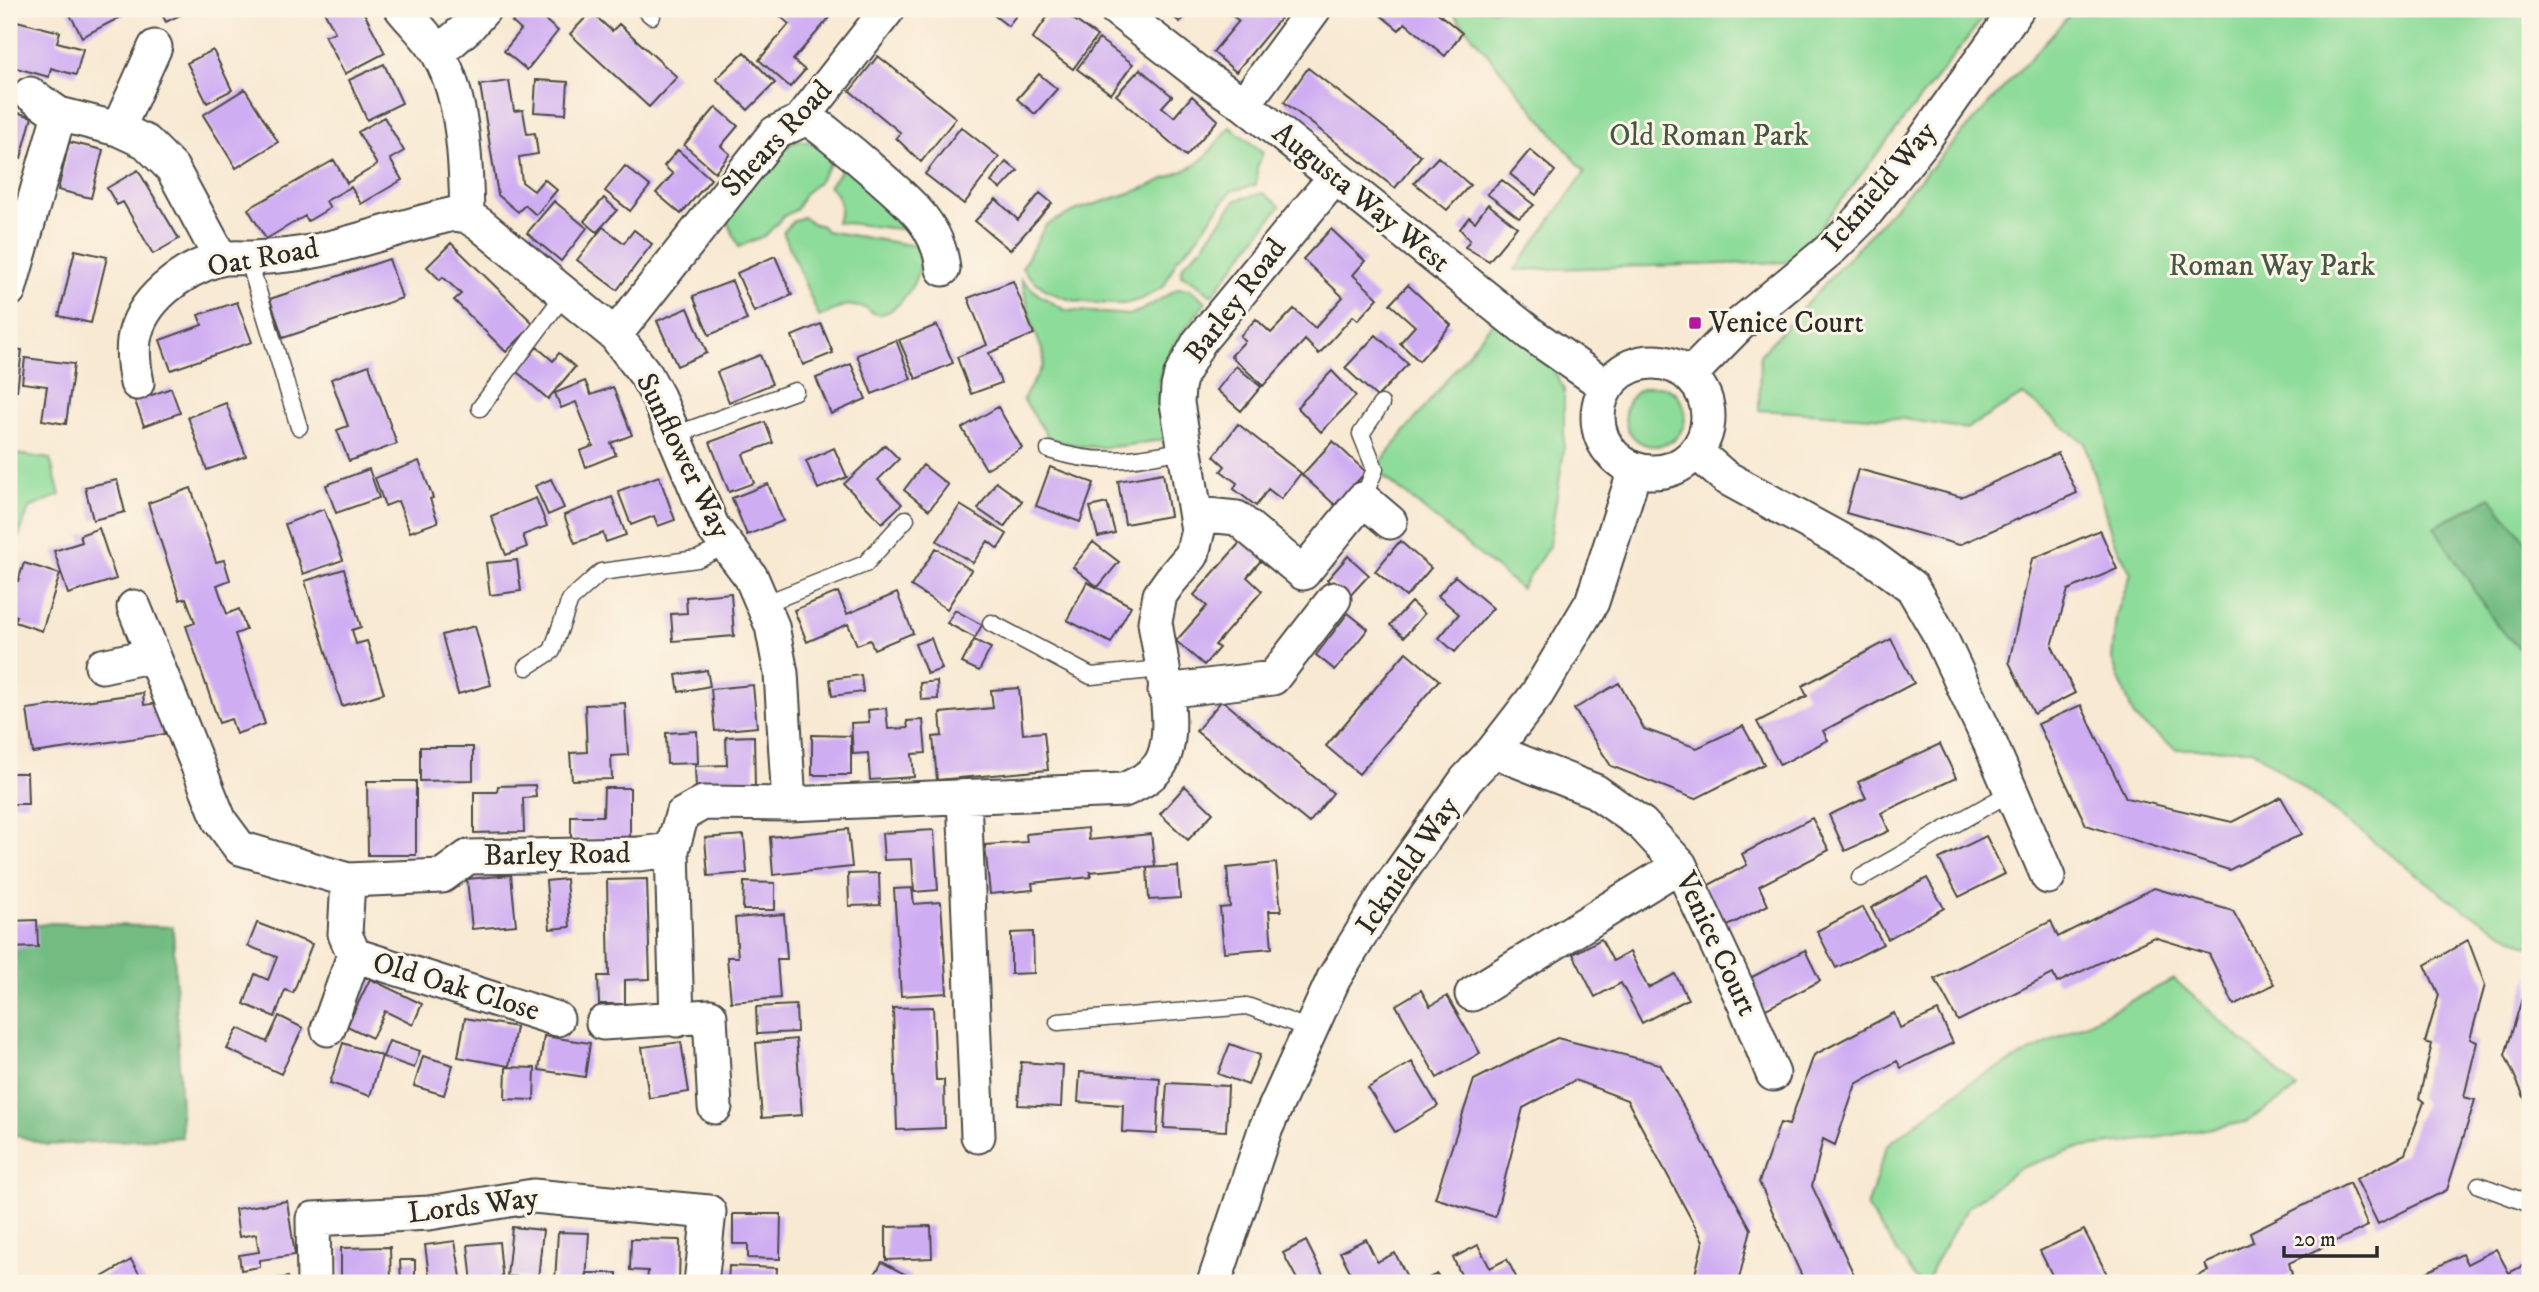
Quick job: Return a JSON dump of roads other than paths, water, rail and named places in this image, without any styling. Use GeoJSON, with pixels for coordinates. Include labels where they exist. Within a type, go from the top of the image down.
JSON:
{"type":"FeatureCollection","features":[{"type":"Feature","properties":{"kind":"street"},"geometry":{"type":"LineString","coordinates":[[402,9],[438,53],[454,91],[466,176],[467,216]]}},
{"type":"Feature","properties":{"kind":"street"},"geometry":{"type":"LineString","coordinates":[[438,53],[484,9]]}},
{"type":"Feature","properties":{"kind":"street","name":"Shears Road"},"geometry":{"type":"LineString","coordinates":[[615,335],[775,133],[800,121],[888,9]]}},
{"type":"Feature","properties":{"kind":"street","name":"Augusta Way West"},"geometry":{"type":"LineString","coordinates":[[1116,9],[1202,76],[1244,104],[1531,334],[1606,386]]}},
{"type":"Feature","properties":{"kind":"street"},"geometry":{"type":"LineString","coordinates":[[1244,104],[1314,9]]}},
{"type":"Feature","properties":{"kind":"street","name":"Icknield Way"},"geometry":{"type":"LineString","coordinates":[[1690,375],[1740,324],[1833,247],[1861,219],[1921,144],[2017,9]]}},
{"type":"Feature","properties":{"kind":"street"},"geometry":{"type":"LineString","coordinates":[[118,129],[155,47]]}},
{"type":"Feature","properties":{"kind":"street"},"geometry":{"type":"LineString","coordinates":[[30,94],[59,114],[118,129],[146,142],[172,168],[235,258]]}},
{"type":"Feature","properties":{"kind":"street"},"geometry":{"type":"LineString","coordinates":[[9,290],[59,114]]}},
{"type":"Feature","properties":{"kind":"street"},"geometry":{"type":"LineString","coordinates":[[800,121],[810,120],[825,131],[912,204],[927,222],[936,239],[942,255],[943,269]]}},
{"type":"Feature","properties":{"kind":"street","name":"Barley Road"},"geometry":{"type":"LineString","coordinates":[[677,1020],[672,850],[682,815],[703,803],[789,804],[1103,793],[1124,790],[1140,783],[1158,767],[1168,741],[1168,724],[1155,622],[1156,607],[1170,581],[1192,555],[1198,530],[1177,403],[1178,387],[1188,360],[1261,265],[1335,177]]}},
{"type":"Feature","properties":{"kind":"street","name":"Oat Road"},"geometry":{"type":"LineString","coordinates":[[137,383],[132,359],[134,338],[141,317],[181,276],[235,258],[286,256],[429,219],[454,214],[467,216]]}},
{"type":"Feature","properties":{"kind":"street","name":"Sunflower Way"},"geometry":{"type":"LineString","coordinates":[[467,216],[615,335],[646,375],[675,435],[712,526],[751,577],[765,604],[778,649],[781,673],[789,804]]}},
{"type":"Feature","properties":{"kind":"street"},"geometry":{"type":"LineString","coordinates":[[1646,361],[1661,361],[1690,375],[1701,388],[1709,421],[1705,437],[1696,452],[1688,460],[1668,470],[1646,472],[1620,462],[1608,450],[1600,435],[1597,418],[1599,402],[1606,386],[1617,374],[1646,361]]}},
{"type":"Feature","properties":{"kind":"street"},"geometry":{"type":"LineString","coordinates":[[1696,452],[1725,477],[1870,556],[1912,587],[1937,630],[2012,791],[2048,877]]}},
{"type":"Feature","properties":{"kind":"street","name":"Icknield Way"},"geometry":{"type":"LineString","coordinates":[[1214,1283],[1265,1130],[1334,978],[1388,890],[1466,780],[1493,751],[1537,694],[1592,601],[1635,470]]}},
{"type":"Feature","properties":{"kind":"street"},"geometry":{"type":"LineString","coordinates":[[1197,514],[1237,518],[1303,573],[1363,499],[1390,522]]}},
{"type":"Feature","properties":{"kind":"street"},"geometry":{"type":"LineString","coordinates":[[1163,680],[1273,678],[1334,599]]}},
{"type":"Feature","properties":{"kind":"street","name":"Barley Road"},"geometry":{"type":"LineString","coordinates":[[134,607],[220,821],[240,848],[348,880],[442,876],[468,857],[639,854],[672,850]]}},
{"type":"Feature","properties":{"kind":"street"},"geometry":{"type":"LineString","coordinates":[[102,666],[153,655]]}},
{"type":"Feature","properties":{"kind":"street","name":"Venice Court"},"geometry":{"type":"LineString","coordinates":[[1493,751],[1595,790],[1642,824],[1681,864],[1746,1007],[1773,1074]]}},
{"type":"Feature","properties":{"kind":"street"},"geometry":{"type":"LineString","coordinates":[[964,797],[978,1136]]}},
{"type":"Feature","properties":{"kind":"street"},"geometry":{"type":"LineString","coordinates":[[1472,994],[1681,864]]}},
{"type":"Feature","properties":{"kind":"street","name":"Old Oak Close"},"geometry":{"type":"LineString","coordinates":[[328,1029],[354,955],[345,934],[348,880]]}},
{"type":"Feature","properties":{"kind":"street","name":"Old Oak Close"},"geometry":{"type":"LineString","coordinates":[[354,955],[557,1019]]}},
{"type":"Feature","properties":{"kind":"street"},"geometry":{"type":"LineString","coordinates":[[603,1023],[710,1016],[715,1107]]}},
{"type":"Feature","properties":{"kind":"street","name":"Lords Way"},"geometry":{"type":"LineString","coordinates":[[314,1283],[313,1219],[429,1213],[533,1196],[709,1212],[701,1283]]}},
{"type":"Feature","properties":{"kind":"lane"},"geometry":{"type":"LineString","coordinates":[[235,258],[299,426]]}},
{"type":"Feature","properties":{"kind":"lane"},"geometry":{"type":"LineString","coordinates":[[480,408],[564,295]]}},
{"type":"Feature","properties":{"kind":"lane"},"geometry":{"type":"LineString","coordinates":[[675,435],[795,391]]}},
{"type":"Feature","properties":{"kind":"lane"},"geometry":{"type":"LineString","coordinates":[[1363,499],[1375,469],[1360,434],[1381,404]]}},
{"type":"Feature","properties":{"kind":"lane"},"geometry":{"type":"LineString","coordinates":[[1049,450],[1077,459],[1112,460],[1142,458],[1184,450]]}},
{"type":"Feature","properties":{"kind":"lane"},"geometry":{"type":"LineString","coordinates":[[765,604],[865,564],[906,519]]}},
{"type":"Feature","properties":{"kind":"lane"},"geometry":{"type":"LineString","coordinates":[[527,667],[552,651],[570,600],[601,572],[697,559],[726,546]]}},
{"type":"Feature","properties":{"kind":"lane"},"geometry":{"type":"LineString","coordinates":[[991,623],[1091,676],[1163,680]]}},
{"type":"Feature","properties":{"kind":"lane"},"geometry":{"type":"LineString","coordinates":[[1860,878],[2012,791]]}},
{"type":"Feature","properties":{"kind":"lane"},"geometry":{"type":"LineString","coordinates":[[1058,1022],[1247,1006],[1310,1029]]}},
{"type":"Feature","properties":{"kind":"lane"},"geometry":{"type":"LineString","coordinates":[[2479,1185],[2530,1204]]}},
{"type":"Feature","properties":{"kind":"place","name":"Venice Court"},"geometry":{"type":"Point","coordinates":[1695,323]}},
{"type":"Feature","properties":{"kind":"park label","name":"Old Roman Park"},"geometry":{"type":"Point","coordinates":[1709,136]}},
{"type":"Feature","properties":{"kind":"park label","name":"Roman Way Park"},"geometry":{"type":"Point","coordinates":[2272,266]}}]}
